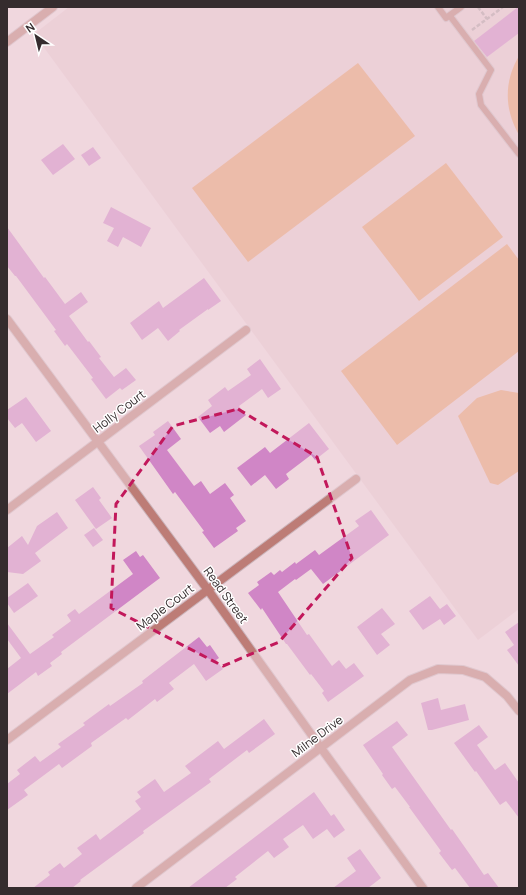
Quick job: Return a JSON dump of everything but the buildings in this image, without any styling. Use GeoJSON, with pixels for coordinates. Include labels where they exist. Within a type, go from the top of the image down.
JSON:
{"type":"FeatureCollection","features":[{"type":"Feature","properties":{"kind":"street"},"geometry":{"type":"LineString","coordinates":[[7,42],[53,7]]}},
{"type":"Feature","properties":{"kind":"street","name":"Read Street"},"geometry":{"type":"LineString","coordinates":[[7,319],[208,590],[423,888]]}},
{"type":"Feature","properties":{"kind":"street","name":"Holly Court"},"geometry":{"type":"LineString","coordinates":[[7,510],[246,330]]}},
{"type":"Feature","properties":{"kind":"street","name":"Maple Court"},"geometry":{"type":"LineString","coordinates":[[7,740],[356,479]]}},
{"type":"Feature","properties":{"kind":"street","name":"Milne Drive"},"geometry":{"type":"LineString","coordinates":[[136,888],[410,680],[438,669],[463,670],[485,676],[507,696],[519,712]]}},
{"type":"Feature","properties":{"kind":"lane"},"geometry":{"type":"LineString","coordinates":[[438,7],[446,18],[461,7]]}},
{"type":"Feature","properties":{"kind":"lane"},"geometry":{"type":"LineString","coordinates":[[450,16],[491,70],[479,94],[481,106],[519,154]]}},
{"type":"Feature","properties":{"kind":"path"},"geometry":{"type":"LineString","coordinates":[[478,7],[487,19]]}},
{"type":"Feature","properties":{"kind":"path"},"geometry":{"type":"LineString","coordinates":[[472,30],[503,7]]}},
{"type":"Feature","properties":{"kind":"highlighted area"},"geometry":{"type":"Polygon","coordinates":[[[238,409],[317,457],[352,558],[279,642],[223,666],[111,608],[116,504],[173,426],[238,409]]]}},
{"type":"Feature","properties":{"kind":"shaded area"},"geometry":{"type":"Polygon","coordinates":[[[69,7],[519,7],[519,609],[478,640],[34,34],[69,7]]]}},
{"type":"Feature","properties":{"kind":"shaded area"},"geometry":{"type":"Polygon","coordinates":[[[519,56],[519,135],[514,125],[508,105],[508,85],[519,56]]]}},
{"type":"Feature","properties":{"kind":"shaded area"},"geometry":{"type":"Polygon","coordinates":[[[358,63],[415,136],[248,262],[192,188],[358,63]]]}},
{"type":"Feature","properties":{"kind":"shaded area"},"geometry":{"type":"Polygon","coordinates":[[[446,163],[503,237],[419,301],[362,227],[446,163]]]}},
{"type":"Feature","properties":{"kind":"shaded area"},"geometry":{"type":"Polygon","coordinates":[[[507,244],[519,260],[519,351],[397,445],[341,371],[507,244]]]}},
{"type":"Feature","properties":{"kind":"shaded area"},"geometry":{"type":"Polygon","coordinates":[[[501,390],[519,393],[519,471],[498,485],[490,483],[458,416],[477,398],[501,390]]]}}]}
